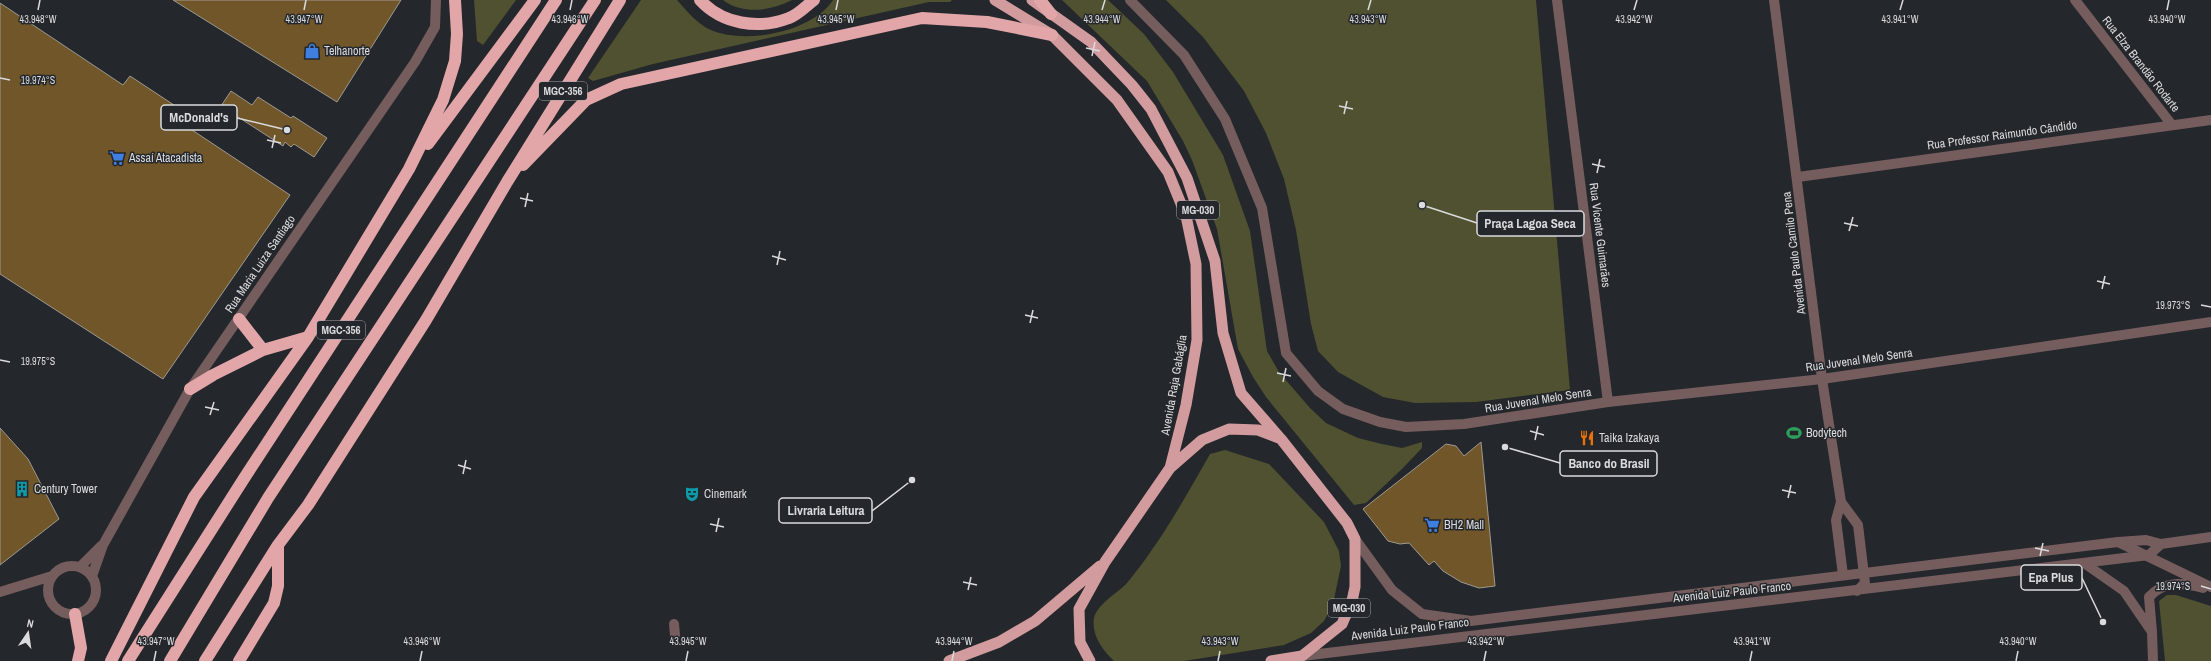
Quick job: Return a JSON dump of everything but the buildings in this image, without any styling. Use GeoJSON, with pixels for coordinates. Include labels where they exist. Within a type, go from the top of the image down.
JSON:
{"type":"FeatureCollection","features":[{"type":"Feature","properties":{"kind":"highway"},"geometry":{"type":"LineString","coordinates":[[409,168],[443,100],[455,61],[457,34],[455,0]]}},
{"type":"Feature","properties":{"kind":"highway","name":"MGC-356"},"geometry":{"type":"LineString","coordinates":[[111,661],[194,497],[308,337],[409,168],[535,0]]}},
{"type":"Feature","properties":{"kind":"highway","name":"MGC-356"},"geometry":{"type":"LineString","coordinates":[[128,661],[243,480],[556,0]]}},
{"type":"Feature","properties":{"kind":"highway","name":"MGC-356"},"geometry":{"type":"LineString","coordinates":[[170,661],[268,498],[595,0]]}},
{"type":"Feature","properties":{"kind":"highway","name":"MGC-356"},"geometry":{"type":"LineString","coordinates":[[205,661],[278,545],[308,505],[426,320],[507,182],[620,0]]}},
{"type":"Feature","properties":{"kind":"highway"},"geometry":{"type":"LineString","coordinates":[[700,0],[710,10],[726,18],[760,24],[790,18],[814,0]]}},
{"type":"Feature","properties":{"kind":"highway","name":"Avenida Raja Gabáglia"},"geometry":{"type":"LineString","coordinates":[[995,0],[1052,36],[1117,100],[1168,172],[1186,216],[1196,264],[1196,340],[1186,405],[1170,468]]}},
{"type":"Feature","properties":{"kind":"highway","name":"MG-030"},"geometry":{"type":"LineString","coordinates":[[1032,0],[1091,42],[1132,85],[1151,109],[1187,178],[1215,261],[1223,333],[1241,393],[1281,439],[1347,524],[1355,539],[1355,587],[1352,601],[1342,624],[1302,656],[1272,661]]}},
{"type":"Feature","properties":{"kind":"highway"},"geometry":{"type":"LineString","coordinates":[[1040,0],[1051,14]]}},
{"type":"Feature","properties":{"kind":"highway"},"geometry":{"type":"LineString","coordinates":[[507,182],[586,100],[621,84],[922,18],[987,22],[1052,36]]}},
{"type":"Feature","properties":{"kind":"highway"},"geometry":{"type":"LineString","coordinates":[[239,319],[263,350]]}},
{"type":"Feature","properties":{"kind":"highway"},"geometry":{"type":"LineString","coordinates":[[190,389],[213,374],[263,350],[308,337]]}},
{"type":"Feature","properties":{"kind":"highway"},"geometry":{"type":"LineString","coordinates":[[1170,468],[1202,440],[1229,429],[1258,430],[1281,439]]}},
{"type":"Feature","properties":{"kind":"highway","name":"MG-030"},"geometry":{"type":"LineString","coordinates":[[949,661],[999,642],[1035,621],[1105,562],[1170,468]]}},
{"type":"Feature","properties":{"kind":"highway"},"geometry":{"type":"LineString","coordinates":[[239,661],[274,603],[278,586],[278,545]]}},
{"type":"Feature","properties":{"kind":"highway"},"geometry":{"type":"LineString","coordinates":[[1090,661],[1080,642],[1079,609],[1105,562]]}},
{"type":"Feature","properties":{"kind":"highway"},"geometry":{"type":"LineString","coordinates":[[75,614],[81,648],[78,661]]}},
{"type":"Feature","properties":{"kind":"street","name":"Rua Maria Luiza Santiago"},"geometry":{"type":"LineString","coordinates":[[92,576],[103,545],[132,490],[190,389],[415,62],[435,27],[436,0]]}},
{"type":"Feature","properties":{"kind":"street","name":"Rua Juvenal Melo Senra"},"geometry":{"type":"LineString","coordinates":[[1130,0],[1184,55],[1225,119],[1262,208],[1286,353],[1318,391],[1342,409],[1380,422],[1406,427],[1464,424],[1608,402],[1822,379],[2211,322]]}},
{"type":"Feature","properties":{"kind":"street","name":"Rua Vicente Guimarães"},"geometry":{"type":"LineString","coordinates":[[1557,0],[1608,402]]}},
{"type":"Feature","properties":{"kind":"street","name":"Avenida Paulo Camilo Pena"},"geometry":{"type":"LineString","coordinates":[[1774,0],[1798,177],[1822,379],[1840,502],[1836,520],[1843,575]]}},
{"type":"Feature","properties":{"kind":"street","name":"Rua Elza Brandão Rodarte"},"geometry":{"type":"LineString","coordinates":[[2075,0],[2172,125]]}},
{"type":"Feature","properties":{"kind":"street","name":"Rua Professor Raimundo Cândido"},"geometry":{"type":"LineString","coordinates":[[1798,177],[2211,120]]}},
{"type":"Feature","properties":{"kind":"street","name":"Avenida Paulo Camilo Pena"},"geometry":{"type":"LineString","coordinates":[[1840,502],[1858,526],[1865,573]]}},
{"type":"Feature","properties":{"kind":"street","name":"Avenida Luiz Paulo Franco"},"geometry":{"type":"LineString","coordinates":[[1355,539],[1392,590],[1422,614],[1471,621],[2118,542],[2146,540],[2161,544],[2211,536]]}},
{"type":"Feature","properties":{"kind":"street"},"geometry":{"type":"LineString","coordinates":[[2118,542],[2149,555],[2211,588]]}},
{"type":"Feature","properties":{"kind":"street"},"geometry":{"type":"LineString","coordinates":[[2149,555],[2161,544]]}},
{"type":"Feature","properties":{"kind":"street","name":"Rua Maria Luiza Santiago"},"geometry":{"type":"LineString","coordinates":[[80,567],[103,545]]}},
{"type":"Feature","properties":{"kind":"street","name":"Avenida Luiz Paulo Franco"},"geometry":{"type":"LineString","coordinates":[[1302,656],[1470,634],[1857,591],[2149,555]]}},
{"type":"Feature","properties":{"kind":"street"},"geometry":{"type":"LineString","coordinates":[[2084,563],[2124,591],[2152,632]]}},
{"type":"Feature","properties":{"kind":"street"},"geometry":{"type":"LineString","coordinates":[[0,592],[52,576],[65,567],[80,567],[92,576],[96,584],[94,600],[83,612],[75,614],[67,613],[54,605],[48,591],[52,576]]}},
{"type":"Feature","properties":{"kind":"street"},"geometry":{"type":"LineString","coordinates":[[1857,591],[1865,583],[1865,573]]}},
{"type":"Feature","properties":{"kind":"street"},"geometry":{"type":"LineString","coordinates":[[2153,661],[2149,597],[2157,589],[2167,584],[2185,584],[2211,588]]}},
{"type":"Feature","properties":{"kind":"street"},"geometry":{"type":"LineString","coordinates":[[674,624],[675,635]]}},
{"type":"Feature","properties":{"kind":"green space"},"geometry":{"type":"Polygon","coordinates":[[[474,0],[516,0],[483,45],[477,41],[474,0]]]}},
{"type":"Feature","properties":{"kind":"green space"},"geometry":{"type":"Polygon","coordinates":[[[641,0],[677,0],[692,17],[711,30],[741,36],[759,36],[794,28],[823,11],[833,0],[952,0],[950,2],[929,2],[653,64],[593,81],[588,78],[641,0]]]}},
{"type":"Feature","properties":{"kind":"green space"},"geometry":{"type":"Polygon","coordinates":[[[723,0],[792,0],[775,7],[757,10],[739,8],[723,0]]]}},
{"type":"Feature","properties":{"kind":"green space"},"geometry":{"type":"Polygon","coordinates":[[[1062,0],[1108,0],[1144,34],[1173,72],[1223,155],[1250,231],[1267,351],[1279,372],[1310,408],[1326,423],[1358,438],[1402,448],[1422,442],[1422,448],[1366,503],[1354,505],[1266,397],[1253,377],[1238,349],[1217,229],[1192,160],[1183,141],[1147,81],[1062,0]]]}},
{"type":"Feature","properties":{"kind":"green space"},"geometry":{"type":"Polygon","coordinates":[[[1166,0],[1536,0],[1570,390],[1476,402],[1415,403],[1383,397],[1338,372],[1318,351],[1311,324],[1296,230],[1284,179],[1266,133],[1244,91],[1203,37],[1166,0]]]}},
{"type":"Feature","properties":{"kind":"green space"},"geometry":{"type":"Polygon","coordinates":[[[1225,450],[1269,464],[1324,522],[1339,551],[1341,566],[1333,604],[1324,621],[1311,633],[1284,645],[1184,661],[1114,661],[1102,647],[1096,636],[1094,630],[1094,618],[1096,613],[1103,603],[1123,587],[1139,568],[1172,520],[1210,454],[1225,450]]]}},
{"type":"Feature","properties":{"kind":"green space"},"geometry":{"type":"Polygon","coordinates":[[[2167,595],[2176,595],[2211,606],[2211,661],[2165,661],[2159,601],[2167,595]]]}},
{"type":"Feature","properties":{"kind":"place","name":"Telhanorte"},"geometry":{"type":"Point","coordinates":[312,51]}},
{"type":"Feature","properties":{"kind":"place","name":"McDonald's"},"geometry":{"type":"Point","coordinates":[287,130]}},
{"type":"Feature","properties":{"kind":"place","name":"Assaí Atacadista"},"geometry":{"type":"Point","coordinates":[117,158]}},
{"type":"Feature","properties":{"kind":"place","name":"Praça Lagoa Seca"},"geometry":{"type":"Point","coordinates":[1422,205]}},
{"type":"Feature","properties":{"kind":"place","name":"Bodytech"},"geometry":{"type":"Point","coordinates":[1794,433]}},
{"type":"Feature","properties":{"kind":"place","name":"Taika Izakaya"},"geometry":{"type":"Point","coordinates":[1587,438]}},
{"type":"Feature","properties":{"kind":"place","name":"Banco do Brasil"},"geometry":{"type":"Point","coordinates":[1505,447]}},
{"type":"Feature","properties":{"kind":"place","name":"Livraria Leitura"},"geometry":{"type":"Point","coordinates":[912,480]}},
{"type":"Feature","properties":{"kind":"place","name":"Century Tower"},"geometry":{"type":"Point","coordinates":[22,489]}},
{"type":"Feature","properties":{"kind":"place","name":"Cinemark"},"geometry":{"type":"Point","coordinates":[692,494]}},
{"type":"Feature","properties":{"kind":"place","name":"BH2 Mall"},"geometry":{"type":"Point","coordinates":[1432,525]}},
{"type":"Feature","properties":{"kind":"place","name":"Epa Plus"},"geometry":{"type":"Point","coordinates":[2103,622]}}]}
